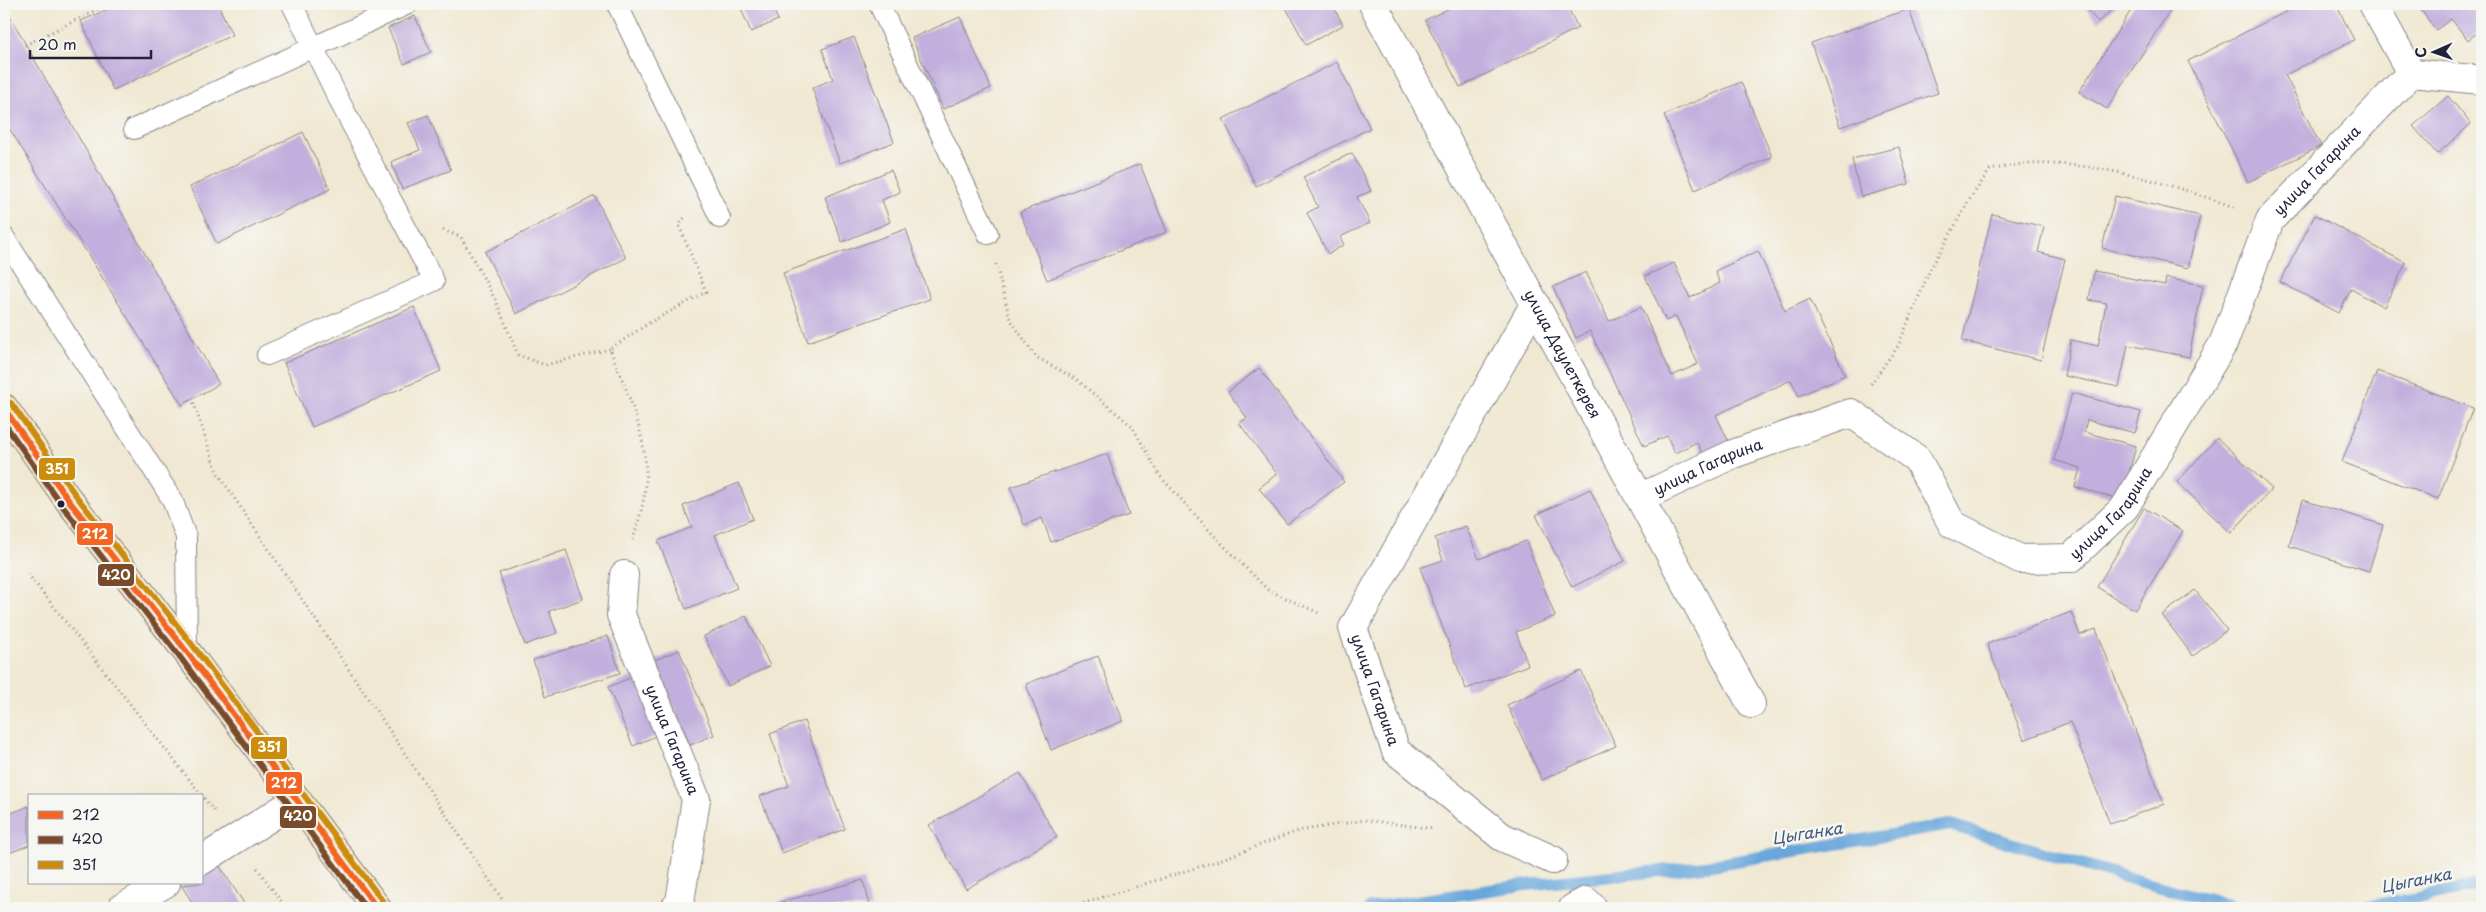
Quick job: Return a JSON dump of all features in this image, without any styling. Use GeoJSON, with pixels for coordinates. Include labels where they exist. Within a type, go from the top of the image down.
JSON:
{"type":"FeatureCollection","features":[{"type":"Feature","properties":{"kind":"main road"},"geometry":{"type":"LineString","coordinates":[[4,408],[67,498],[187,652],[377,908]]}},
{"type":"Feature","properties":{"kind":"street","name":"улица Даулеткерея"},"geometry":{"type":"LineString","coordinates":[[1373,4],[1751,704]]}},
{"type":"Feature","properties":{"kind":"street"},"geometry":{"type":"LineString","coordinates":[[2373,4],[2411,73],[2482,80]]}},
{"type":"Feature","properties":{"kind":"street","name":"улица Гагарина"},"geometry":{"type":"LineString","coordinates":[[1640,498],[1732,454],[1851,413],[1917,459],[1952,524],[2020,559],[2071,558],[2125,507],[2223,344],[2270,220],[2411,73]]}},
{"type":"Feature","properties":{"kind":"street","name":"улица Гагарина"},"geometry":{"type":"LineString","coordinates":[[1535,303],[1353,628],[1396,751],[1502,837],[1553,860]]}},
{"type":"Feature","properties":{"kind":"street","name":"улица Гагарина"},"geometry":{"type":"LineString","coordinates":[[624,575],[621,615],[696,799],[680,902],[675,908]]}},
{"type":"Feature","properties":{"kind":"street"},"geometry":{"type":"LineString","coordinates":[[202,860],[297,800]]}},
{"type":"Feature","properties":{"kind":"street"},"geometry":{"type":"LineString","coordinates":[[122,908],[164,884]]}},
{"type":"Feature","properties":{"kind":"street"},"geometry":{"type":"LineString","coordinates":[[1574,908],[1586,901],[1593,908]]}},
{"type":"Feature","properties":{"kind":"lane"},"geometry":{"type":"LineString","coordinates":[[266,355],[434,281],[292,4]]}},
{"type":"Feature","properties":{"kind":"lane"},"geometry":{"type":"LineString","coordinates":[[134,129],[408,4]]}},
{"type":"Feature","properties":{"kind":"lane"},"geometry":{"type":"LineString","coordinates":[[617,4],[720,218]]}},
{"type":"Feature","properties":{"kind":"lane"},"geometry":{"type":"LineString","coordinates":[[879,4],[988,234]]}},
{"type":"Feature","properties":{"kind":"lane"},"geometry":{"type":"LineString","coordinates":[[4,237],[172,499],[186,537],[187,652]]}},
{"type":"Feature","properties":{"kind":"path"},"geometry":{"type":"LineString","coordinates":[[86,4],[97,10]]}},
{"type":"Feature","properties":{"kind":"path"},"geometry":{"type":"LineString","coordinates":[[25,45],[109,4]]}},
{"type":"Feature","properties":{"kind":"path"},"geometry":{"type":"LineString","coordinates":[[1851,413],[1898,346],[1930,270],[1970,199],[1990,170],[2026,164],[2102,168],[2173,185],[2270,220]]}},
{"type":"Feature","properties":{"kind":"path"},"geometry":{"type":"LineString","coordinates":[[397,212],[461,237],[496,301],[518,355],[545,365],[610,349],[649,323],[706,292],[679,225],[707,191]]}},
{"type":"Feature","properties":{"kind":"path"},"geometry":{"type":"LineString","coordinates":[[988,234],[1010,319],[1036,356],[1076,379],[1132,426],[1160,476],[1218,540],[1268,590],[1353,628]]}},
{"type":"Feature","properties":{"kind":"path"},"geometry":{"type":"LineString","coordinates":[[610,349],[638,418],[646,475],[643,501],[624,575]]}},
{"type":"Feature","properties":{"kind":"path"},"geometry":{"type":"LineString","coordinates":[[192,398],[217,472],[508,908]]}},
{"type":"Feature","properties":{"kind":"path"},"geometry":{"type":"LineString","coordinates":[[28,574],[201,794]]}},
{"type":"Feature","properties":{"kind":"path"},"geometry":{"type":"LineString","coordinates":[[202,796],[286,908]]}},
{"type":"Feature","properties":{"kind":"path"},"geometry":{"type":"LineString","coordinates":[[1069,908],[1214,862],[1298,831],[1365,820],[1440,830]]}},
{"type":"Feature","properties":{"kind":"building"},"geometry":{"type":"Polygon","coordinates":[[[119,4],[218,4],[232,35],[113,90],[81,21],[119,4]]]}},
{"type":"Feature","properties":{"kind":"building"},"geometry":{"type":"Polygon","coordinates":[[[739,4],[771,4],[778,20],[751,32],[739,4]]]}},
{"type":"Feature","properties":{"kind":"building"},"geometry":{"type":"Polygon","coordinates":[[[1284,4],[1332,4],[1343,25],[1306,45],[1284,4]]]}},
{"type":"Feature","properties":{"kind":"building"},"geometry":{"type":"Polygon","coordinates":[[[1458,4],[1566,4],[1578,28],[1460,87],[1425,20],[1458,4]]]}},
{"type":"Feature","properties":{"kind":"building"},"geometry":{"type":"Polygon","coordinates":[[[2082,4],[2118,4],[2098,22],[2082,4]]]}},
{"type":"Feature","properties":{"kind":"building"},"geometry":{"type":"Polygon","coordinates":[[[2135,4],[2174,4],[2107,109],[2079,92],[2135,4]]]}},
{"type":"Feature","properties":{"kind":"building"},"geometry":{"type":"Polygon","coordinates":[[[2301,4],[2336,4],[2354,40],[2285,75],[2321,146],[2248,182],[2188,61],[2301,4]]]}},
{"type":"Feature","properties":{"kind":"building"},"geometry":{"type":"Polygon","coordinates":[[[2416,4],[2482,4],[2482,29],[2468,40],[2451,19],[2436,30],[2416,4]]]}},
{"type":"Feature","properties":{"kind":"building"},"geometry":{"type":"Polygon","coordinates":[[[4,6],[219,384],[182,405],[4,120],[4,6]]]}},
{"type":"Feature","properties":{"kind":"building"},"geometry":{"type":"Polygon","coordinates":[[[1909,9],[1938,93],[1840,127],[1811,43],[1909,9]]]}},
{"type":"Feature","properties":{"kind":"building"},"geometry":{"type":"Polygon","coordinates":[[[415,16],[431,52],[404,64],[388,28],[415,16]]]}},
{"type":"Feature","properties":{"kind":"building"},"geometry":{"type":"Polygon","coordinates":[[[960,17],[991,88],[943,109],[912,38],[960,17]]]}},
{"type":"Feature","properties":{"kind":"building"},"geometry":{"type":"Polygon","coordinates":[[[854,37],[894,142],[840,163],[812,88],[833,79],[822,49],[854,37]]]}},
{"type":"Feature","properties":{"kind":"building"},"geometry":{"type":"Polygon","coordinates":[[[1337,62],[1370,128],[1256,186],[1223,119],[1337,62]]]}},
{"type":"Feature","properties":{"kind":"building"},"geometry":{"type":"Polygon","coordinates":[[[1741,82],[1772,157],[1695,190],[1664,115],[1741,82]]]}},
{"type":"Feature","properties":{"kind":"building"},"geometry":{"type":"Polygon","coordinates":[[[2448,96],[2471,124],[2437,154],[2413,126],[2448,96]]]}},
{"type":"Feature","properties":{"kind":"building"},"geometry":{"type":"Polygon","coordinates":[[[428,115],[451,170],[402,189],[391,162],[420,150],[408,123],[428,115]]]}},
{"type":"Feature","properties":{"kind":"building"},"geometry":{"type":"Polygon","coordinates":[[[303,132],[330,189],[217,244],[190,187],[303,132]]]}},
{"type":"Feature","properties":{"kind":"building"},"geometry":{"type":"Polygon","coordinates":[[[1899,147],[1909,184],[1861,197],[1852,159],[1899,147]]]}},
{"type":"Feature","properties":{"kind":"building"},"geometry":{"type":"Polygon","coordinates":[[[1352,153],[1371,191],[1357,197],[1370,223],[1340,237],[1344,245],[1328,254],[1307,213],[1318,207],[1303,177],[1352,153]]]}},
{"type":"Feature","properties":{"kind":"building"},"geometry":{"type":"Polygon","coordinates":[[[1140,164],[1167,232],[1047,280],[1020,212],[1140,164]]]}},
{"type":"Feature","properties":{"kind":"building"},"geometry":{"type":"Polygon","coordinates":[[[891,170],[900,192],[882,200],[890,222],[842,242],[825,197],[891,170]]]}},
{"type":"Feature","properties":{"kind":"building"},"geometry":{"type":"Polygon","coordinates":[[[595,196],[626,258],[516,314],[485,252],[595,196]]]}},
{"type":"Feature","properties":{"kind":"building"},"geometry":{"type":"Polygon","coordinates":[[[2115,196],[2200,216],[2188,268],[2102,248],[2115,196]]]}},
{"type":"Feature","properties":{"kind":"building"},"geometry":{"type":"Polygon","coordinates":[[[1992,214],[2044,227],[2038,252],[2065,259],[2041,360],[1962,341],[1992,214]]]}},
{"type":"Feature","properties":{"kind":"building"},"geometry":{"type":"Polygon","coordinates":[[[2315,215],[2406,263],[2384,307],[2351,289],[2339,313],[2280,282],[2315,215]]]}},
{"type":"Feature","properties":{"kind":"building"},"geometry":{"type":"Polygon","coordinates":[[[906,229],[930,299],[808,342],[783,273],[906,229]]]}},
{"type":"Feature","properties":{"kind":"building"},"geometry":{"type":"Polygon","coordinates":[[[1758,251],[1785,311],[1810,299],[1845,375],[1799,396],[1791,380],[1716,415],[1729,442],[1703,455],[1697,442],[1675,453],[1667,436],[1644,446],[1590,331],[1576,338],[1553,287],[1586,272],[1609,321],[1641,307],[1672,376],[1698,364],[1676,316],[1666,321],[1645,276],[1674,263],[1690,298],[1720,283],[1715,271],[1758,251]]]}},
{"type":"Feature","properties":{"kind":"building"},"geometry":{"type":"Polygon","coordinates":[[[2094,271],[2165,285],[2166,278],[2203,285],[2189,357],[2128,345],[2119,387],[2064,376],[2071,340],[2098,346],[2106,303],[2089,300],[2094,271]]]}},
{"type":"Feature","properties":{"kind":"building"},"geometry":{"type":"Polygon","coordinates":[[[414,307],[441,371],[312,427],[284,363],[414,307]]]}},
{"type":"Feature","properties":{"kind":"building"},"geometry":{"type":"Polygon","coordinates":[[[1259,368],[1344,482],[1287,524],[1259,488],[1277,474],[1239,423],[1247,418],[1228,392],[1259,368]]]}},
{"type":"Feature","properties":{"kind":"building"},"geometry":{"type":"Polygon","coordinates":[[[2377,371],[2473,408],[2438,499],[2342,462],[2377,371]]]}},
{"type":"Feature","properties":{"kind":"building"},"geometry":{"type":"Polygon","coordinates":[[[2072,393],[2141,412],[2135,433],[2087,420],[2084,432],[2136,446],[2122,500],[2075,487],[2080,468],[2054,460],[2072,393]]]}},
{"type":"Feature","properties":{"kind":"building"},"geometry":{"type":"Polygon","coordinates":[[[2217,438],[2272,489],[2231,533],[2177,482],[2217,438]]]}},
{"type":"Feature","properties":{"kind":"building"},"geometry":{"type":"Polygon","coordinates":[[[1107,454],[1129,515],[1051,542],[1042,518],[1024,525],[1011,487],[1107,454]]]}},
{"type":"Feature","properties":{"kind":"building"},"geometry":{"type":"Polygon","coordinates":[[[739,483],[753,519],[715,535],[737,588],[686,609],[658,541],[692,527],[683,506],[739,483]]]}},
{"type":"Feature","properties":{"kind":"building"},"geometry":{"type":"Polygon","coordinates":[[[1590,489],[1625,561],[1572,587],[1536,515],[1590,489]]]}},
{"type":"Feature","properties":{"kind":"building"},"geometry":{"type":"Polygon","coordinates":[[[2303,500],[2383,525],[2369,571],[2289,546],[2303,500]]]}},
{"type":"Feature","properties":{"kind":"building"},"geometry":{"type":"Polygon","coordinates":[[[2144,508],[2183,531],[2135,610],[2097,587],[2144,508]]]}},
{"type":"Feature","properties":{"kind":"building"},"geometry":{"type":"Polygon","coordinates":[[[1466,526],[1479,559],[1526,541],[1555,616],[1516,632],[1528,665],[1466,689],[1420,568],[1443,560],[1435,538],[1466,526]]]}},
{"type":"Feature","properties":{"kind":"building"},"geometry":{"type":"Polygon","coordinates":[[[566,550],[583,599],[549,611],[557,633],[525,645],[499,573],[566,550]]]}},
{"type":"Feature","properties":{"kind":"building"},"geometry":{"type":"Polygon","coordinates":[[[2195,590],[2227,630],[2193,656],[2162,615],[2195,590]]]}},
{"type":"Feature","properties":{"kind":"building"},"geometry":{"type":"Polygon","coordinates":[[[2071,612],[2080,635],[2096,629],[2164,804],[2110,824],[2070,722],[2024,740],[1987,644],[2071,612]]]}},
{"type":"Feature","properties":{"kind":"building"},"geometry":{"type":"Polygon","coordinates":[[[746,616],[770,666],[728,686],[704,636],[746,616]]]}},
{"type":"Feature","properties":{"kind":"building"},"geometry":{"type":"Polygon","coordinates":[[[608,636],[620,673],[545,697],[533,660],[608,636]]]}},
{"type":"Feature","properties":{"kind":"building"},"geometry":{"type":"Polygon","coordinates":[[[679,650],[714,735],[690,745],[655,660],[679,650]]]}},
{"type":"Feature","properties":{"kind":"building"},"geometry":{"type":"Polygon","coordinates":[[[1098,656],[1123,721],[1051,750],[1026,684],[1098,656]]]}},
{"type":"Feature","properties":{"kind":"building"},"geometry":{"type":"Polygon","coordinates":[[[1581,671],[1616,746],[1542,780],[1507,705],[1581,671]]]}},
{"type":"Feature","properties":{"kind":"building"},"geometry":{"type":"Polygon","coordinates":[[[635,676],[660,734],[633,746],[608,687],[635,676]]]}},
{"type":"Feature","properties":{"kind":"building"},"geometry":{"type":"Polygon","coordinates":[[[804,721],[845,829],[782,853],[760,796],[789,786],[770,734],[804,721]]]}},
{"type":"Feature","properties":{"kind":"building"},"geometry":{"type":"Polygon","coordinates":[[[1020,773],[1057,837],[966,889],[929,825],[1020,773]]]}},
{"type":"Feature","properties":{"kind":"building"},"geometry":{"type":"Polygon","coordinates":[[[28,806],[28,845],[4,855],[4,816],[28,806]]]}},
{"type":"Feature","properties":{"kind":"building"},"geometry":{"type":"Polygon","coordinates":[[[217,862],[247,908],[196,908],[181,885],[202,884],[202,871],[217,862]]]}},
{"type":"Feature","properties":{"kind":"building"},"geometry":{"type":"Polygon","coordinates":[[[863,880],[871,908],[767,908],[766,906],[863,880]]]}},
{"type":"Feature","properties":{"kind":"waterway","name":"Цыганка"},"geometry":{"type":"LineString","coordinates":[[1370,908],[1517,886],[1706,866],[1950,825],[2142,882],[2239,908]]}},
{"type":"Feature","properties":{"kind":"waterway","name":"Цыганка"},"geometry":{"type":"LineString","coordinates":[[2357,908],[2413,899],[2482,884]]}},
{"type":"Feature","properties":{"kind":"transit line","name":"351"},"geometry":{"type":"LineString","coordinates":[[11,403],[74,493],[194,647],[384,903]]}},
{"type":"Feature","properties":{"kind":"transit line","name":"212"},"geometry":{"type":"LineString","coordinates":[[4,408],[67,498],[187,652],[377,908]]}},
{"type":"Feature","properties":{"kind":"transit line","name":"420"},"geometry":{"type":"LineString","coordinates":[[4,423],[60,503],[180,657],[366,908]]}}]}
